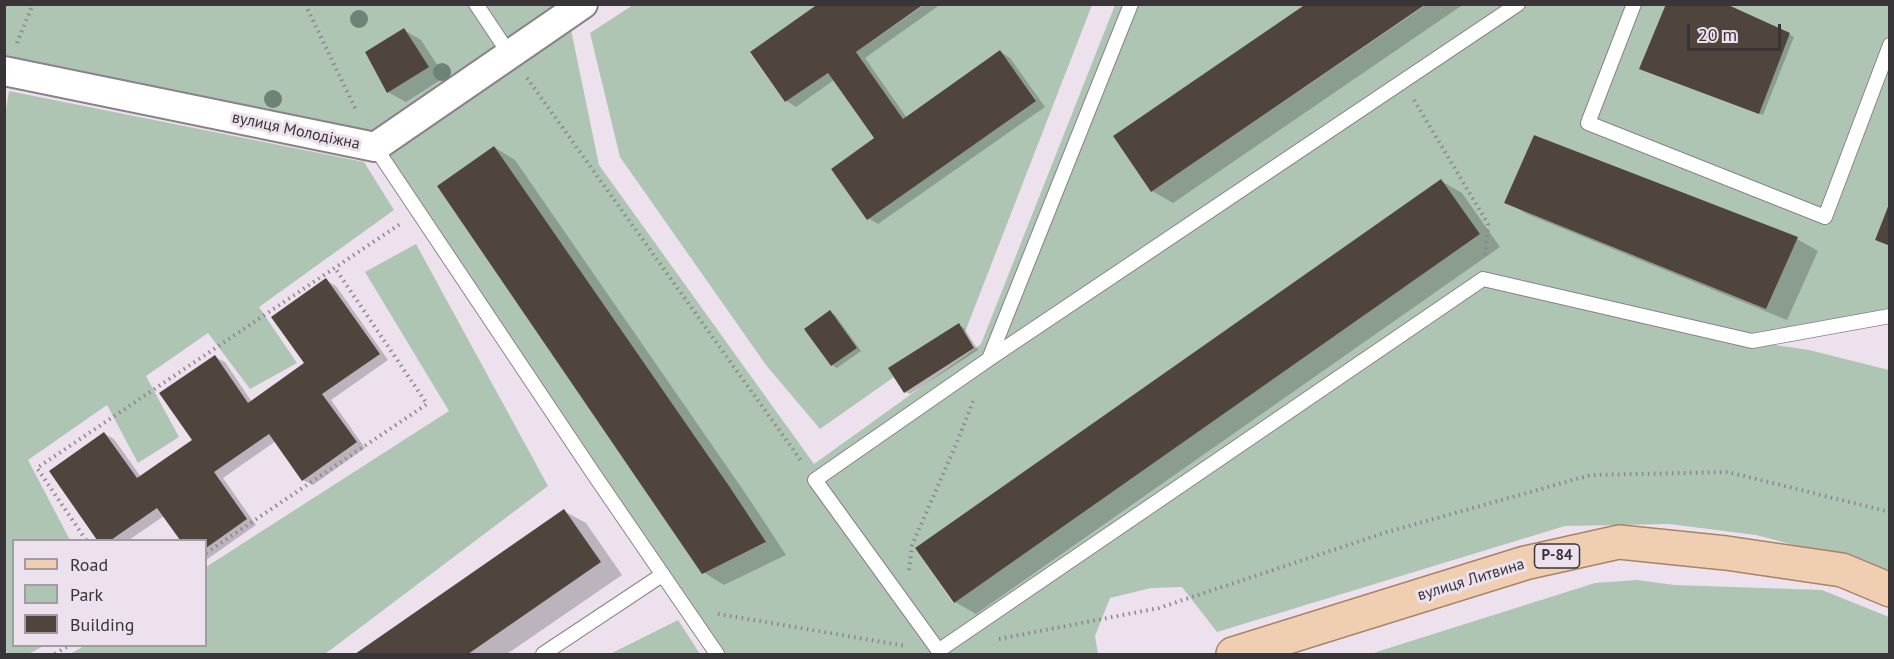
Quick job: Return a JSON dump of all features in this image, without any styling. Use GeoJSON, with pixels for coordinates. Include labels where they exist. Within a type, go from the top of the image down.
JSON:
{"type":"FeatureCollection","features":[{"type":"Feature","properties":{"kind":"main road","name":"вулиця Литвина"},"geometry":{"type":"LineString","coordinates":[[1233,654],[1525,563],[1619,542],[1726,553],[1842,570],[1890,590]]}},
{"type":"Feature","properties":{"kind":"street","name":"вулиця Молодіжна"},"geometry":{"type":"LineString","coordinates":[[5,72],[375,147],[583,4]]}},
{"type":"Feature","properties":{"kind":"lane"},"geometry":{"type":"LineString","coordinates":[[476,4],[510,55]]}},
{"type":"Feature","properties":{"kind":"lane"},"geometry":{"type":"LineString","coordinates":[[989,359],[1131,4]]}},
{"type":"Feature","properties":{"kind":"lane"},"geometry":{"type":"LineString","coordinates":[[1518,4],[989,359],[815,480],[940,653],[1483,279],[1752,341],[1890,316]]}},
{"type":"Feature","properties":{"kind":"lane"},"geometry":{"type":"LineString","coordinates":[[1634,4],[1588,123],[1825,217],[1890,45]]}},
{"type":"Feature","properties":{"kind":"lane"},"geometry":{"type":"LineString","coordinates":[[375,147],[717,654]]}},
{"type":"Feature","properties":{"kind":"lane"},"geometry":{"type":"LineString","coordinates":[[543,654],[662,575]]}},
{"type":"Feature","properties":{"kind":"path"},"geometry":{"type":"LineString","coordinates":[[5,72],[33,4]]}},
{"type":"Feature","properties":{"kind":"path"},"geometry":{"type":"LineString","coordinates":[[305,4],[375,147]]}},
{"type":"Feature","properties":{"kind":"path"},"geometry":{"type":"LineString","coordinates":[[510,55],[815,480]]}},
{"type":"Feature","properties":{"kind":"path"},"geometry":{"type":"LineString","coordinates":[[1403,82],[1488,224],[1483,279]]}},
{"type":"Feature","properties":{"kind":"path"},"geometry":{"type":"LineString","coordinates":[[85,539],[37,468],[418,212]]}},
{"type":"Feature","properties":{"kind":"path"},"geometry":{"type":"LineString","coordinates":[[207,552],[427,404],[335,268]]}},
{"type":"Feature","properties":{"kind":"path"},"geometry":{"type":"LineString","coordinates":[[905,605],[912,545],[957,442],[989,359]]}},
{"type":"Feature","properties":{"kind":"path"},"geometry":{"type":"LineString","coordinates":[[996,640],[1159,608],[1387,532],[1592,476],[1728,472],[1890,512]]}},
{"type":"Feature","properties":{"kind":"path"},"geometry":{"type":"LineString","coordinates":[[685,608],[940,653]]}},
{"type":"Feature","properties":{"kind":"green space"},"geometry":{"type":"Polygon","coordinates":[[[4,5],[583,5],[570,25],[599,165],[814,464],[981,344],[1115,5],[1306,5],[1113,136],[1151,192],[1426,5],[1889,5],[1889,204],[1875,240],[1889,246],[1889,316],[1754,342],[1809,350],[1889,370],[1889,570],[1756,535],[1669,524],[1565,526],[1217,632],[1182,587],[1151,588],[1110,598],[1095,636],[1098,654],[717,654],[375,147],[5,65],[4,5]],[[404,28],[365,52],[387,92],[404,28]],[[1534,135],[1504,203],[1766,309],[1797,237],[1534,135]],[[494,146],[437,186],[702,573],[765,543],[494,146]],[[1441,179],[915,548],[953,603],[1480,234],[1441,179]]]}},
{"type":"Feature","properties":{"kind":"green space"},"geometry":{"type":"Polygon","coordinates":[[[633,5],[818,5],[750,53],[785,102],[828,73],[874,138],[831,169],[867,219],[1036,100],[1000,50],[903,119],[856,52],[924,5],[1092,5],[965,332],[959,323],[889,368],[894,377],[820,429],[766,365],[620,157],[590,33],[633,5]],[[805,329],[831,366],[857,348],[805,329]]]}},
{"type":"Feature","properties":{"kind":"green space"},"geometry":{"type":"Polygon","coordinates":[[[9,91],[364,162],[394,210],[259,307],[297,363],[250,389],[208,333],[146,376],[179,437],[138,463],[107,405],[28,460],[69,539],[12,539],[12,647],[41,647],[29,654],[8,654],[4,648],[4,123],[9,91]]]}},
{"type":"Feature","properties":{"kind":"green space"},"geometry":{"type":"Polygon","coordinates":[[[416,244],[548,486],[325,654],[70,654],[82,647],[207,647],[207,566],[449,411],[365,272],[416,244]]]}},
{"type":"Feature","properties":{"kind":"green space"},"geometry":{"type":"Polygon","coordinates":[[[1637,580],[1674,585],[1822,590],[1889,617],[1889,654],[1370,654],[1595,583],[1637,580]]]}},
{"type":"Feature","properties":{"kind":"green space"},"geometry":{"type":"Polygon","coordinates":[[[678,620],[700,654],[610,654],[678,620]]]}},
{"type":"Feature","properties":{"kind":"building"},"geometry":{"type":"Polygon","coordinates":[[[818,4],[924,4],[856,52],[903,119],[1000,50],[1036,101],[867,220],[831,169],[874,138],[828,73],[785,102],[750,52],[818,4]]]}},
{"type":"Feature","properties":{"kind":"building"},"geometry":{"type":"Polygon","coordinates":[[[1306,4],[1426,4],[1151,192],[1113,136],[1306,4]]]}},
{"type":"Feature","properties":{"kind":"building"},"geometry":{"type":"Polygon","coordinates":[[[1666,4],[1726,4],[1790,33],[1759,114],[1639,69],[1666,4]]]}},
{"type":"Feature","properties":{"kind":"building"},"geometry":{"type":"Polygon","coordinates":[[[404,28],[429,67],[387,93],[365,52],[404,28]]]}},
{"type":"Feature","properties":{"kind":"building"},"geometry":{"type":"Polygon","coordinates":[[[1534,135],[1798,237],[1766,309],[1504,203],[1534,135]]]}},
{"type":"Feature","properties":{"kind":"building"},"geometry":{"type":"Polygon","coordinates":[[[494,146],[766,542],[702,574],[437,186],[494,146]]]}},
{"type":"Feature","properties":{"kind":"building"},"geometry":{"type":"Polygon","coordinates":[[[1441,179],[1480,234],[954,603],[915,548],[1441,179]]]}},
{"type":"Feature","properties":{"kind":"building"},"geometry":{"type":"Polygon","coordinates":[[[1890,204],[1890,246],[1875,240],[1890,204]]]}},
{"type":"Feature","properties":{"kind":"building"},"geometry":{"type":"Polygon","coordinates":[[[326,278],[380,354],[322,394],[357,442],[302,481],[269,434],[214,472],[247,519],[207,547],[207,539],[179,539],[157,508],[112,539],[96,539],[49,471],[104,432],[137,478],[192,440],[159,393],[215,355],[248,403],[304,363],[271,317],[326,278]]]}},
{"type":"Feature","properties":{"kind":"building"},"geometry":{"type":"Polygon","coordinates":[[[830,310],[857,348],[831,366],[804,329],[830,310]]]}},
{"type":"Feature","properties":{"kind":"building"},"geometry":{"type":"Polygon","coordinates":[[[959,323],[974,348],[904,393],[888,368],[959,323]]]}},
{"type":"Feature","properties":{"kind":"building"},"geometry":{"type":"Polygon","coordinates":[[[564,509],[601,562],[468,654],[355,654],[564,509]]]}}]}
